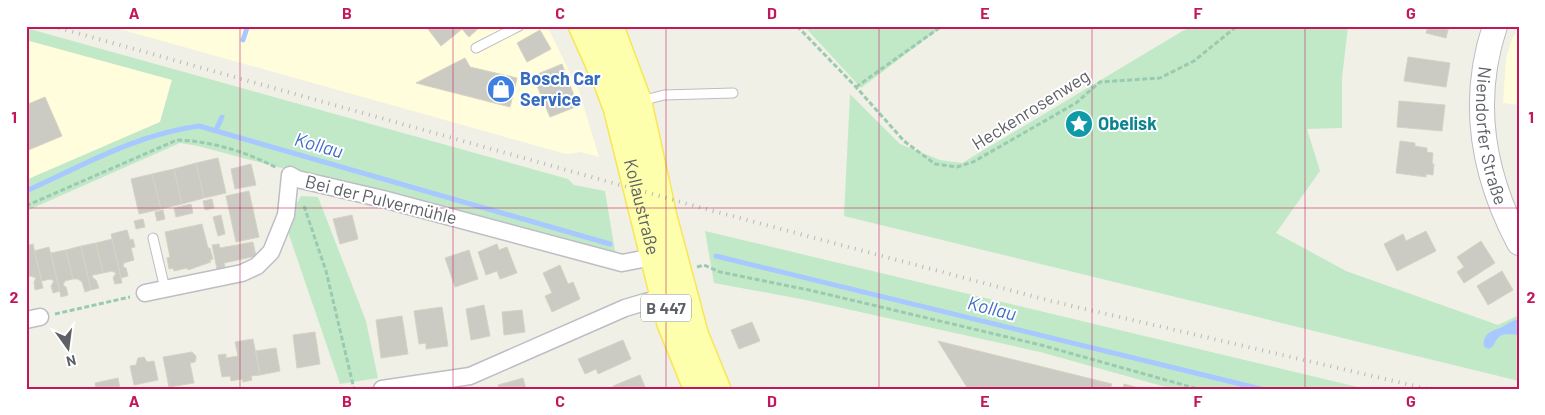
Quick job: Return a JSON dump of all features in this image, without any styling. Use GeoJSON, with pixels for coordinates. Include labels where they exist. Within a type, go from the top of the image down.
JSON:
{"type":"FeatureCollection","features":[{"type":"Feature","properties":{"kind":"main road","name":"Kollaustraße"},"geometry":{"type":"LineString","coordinates":[[582,26],[617,109],[664,298],[674,332],[697,389]]}},
{"type":"Feature","properties":{"kind":"main road","name":"Kollaustraße"},"geometry":{"type":"LineString","coordinates":[[610,26],[638,102],[664,219],[695,335],[717,389]]}},
{"type":"Feature","properties":{"kind":"main road","name":"Niendorfer Straße"},"geometry":{"type":"LineString","coordinates":[[1495,26],[1488,48],[1484,75],[1482,103],[1483,138],[1498,198],[1519,243]]}},
{"type":"Feature","properties":{"kind":"street","name":"Bei der Pulvermühle"},"geometry":{"type":"LineString","coordinates":[[145,294],[242,274],[258,266],[271,252],[286,215],[294,177],[622,263],[653,257]]}},
{"type":"Feature","properties":{"kind":"street"},"geometry":{"type":"LineString","coordinates":[[382,389],[472,382],[625,308],[664,298]]}},
{"type":"Feature","properties":{"kind":"lane"},"geometry":{"type":"LineString","coordinates":[[476,48],[519,26]]}},
{"type":"Feature","properties":{"kind":"lane"},"geometry":{"type":"LineString","coordinates":[[638,102],[664,96],[733,93]]}},
{"type":"Feature","properties":{"kind":"lane"},"geometry":{"type":"LineString","coordinates":[[153,238],[165,289]]}},
{"type":"Feature","properties":{"kind":"path","name":"Heckenrosenweg"},"geometry":{"type":"LineString","coordinates":[[797,26],[856,87],[904,141],[936,164],[957,167],[973,162],[1076,102],[1100,82],[1160,78],[1194,61],[1237,26]]}},
{"type":"Feature","properties":{"kind":"path"},"geometry":{"type":"LineString","coordinates":[[856,87],[942,26]]}},
{"type":"Feature","properties":{"kind":"path"},"geometry":{"type":"LineString","coordinates":[[26,206],[177,140],[198,141],[259,158],[294,177],[326,271],[354,389]]}},
{"type":"Feature","properties":{"kind":"path"},"geometry":{"type":"LineString","coordinates":[[692,268],[704,265],[720,272],[838,296],[1041,345],[1198,389]]}},
{"type":"Feature","properties":{"kind":"path"},"geometry":{"type":"LineString","coordinates":[[33,319],[145,294]]}},
{"type":"Feature","properties":{"kind":"shaded area"},"geometry":{"type":"Polygon","coordinates":[[[109,26],[547,26],[579,91],[599,157],[581,152],[566,154],[109,26]]]}},
{"type":"Feature","properties":{"kind":"shaded area"},"geometry":{"type":"Polygon","coordinates":[[[1519,27],[1519,105],[1503,103],[1506,58],[1513,37],[1519,27]]]}},
{"type":"Feature","properties":{"kind":"shaded area"},"geometry":{"type":"Polygon","coordinates":[[[26,40],[172,79],[160,122],[26,180],[26,40]]]}},
{"type":"Feature","properties":{"kind":"green space"},"geometry":{"type":"Polygon","coordinates":[[[804,26],[943,26],[861,88],[804,26]]]}},
{"type":"Feature","properties":{"kind":"green space"},"geometry":{"type":"Polygon","coordinates":[[[1191,26],[1348,26],[1342,78],[1342,128],[1307,129],[1320,171],[1276,233],[1346,271],[1498,325],[1519,315],[1519,381],[844,216],[850,94],[900,144],[940,160],[962,163],[1191,26]]]}},
{"type":"Feature","properties":{"kind":"green space"},"geometry":{"type":"Polygon","coordinates":[[[26,28],[568,179],[574,185],[605,191],[616,257],[198,146],[180,143],[26,211],[26,180],[160,122],[172,80],[26,40],[26,28]]]}},
{"type":"Feature","properties":{"kind":"green space"},"geometry":{"type":"Polygon","coordinates":[[[301,196],[318,197],[366,321],[378,378],[340,384],[287,229],[292,211],[301,196]]]}},
{"type":"Feature","properties":{"kind":"green space"},"geometry":{"type":"Polygon","coordinates":[[[705,231],[1366,389],[1173,389],[1040,352],[806,300],[714,283],[705,231]]]}},
{"type":"Feature","properties":{"kind":"water"},"geometry":{"type":"Polygon","coordinates":[[[1519,319],[1519,334],[1506,334],[1497,339],[1491,348],[1484,347],[1487,335],[1519,319]]]}},
{"type":"Feature","properties":{"kind":"building"},"geometry":{"type":"Polygon","coordinates":[[[431,26],[481,26],[469,37],[462,29],[441,46],[428,29],[431,26]]]}},
{"type":"Feature","properties":{"kind":"building"},"geometry":{"type":"Polygon","coordinates":[[[1428,26],[1449,26],[1446,38],[1426,33],[1428,26]]]}},
{"type":"Feature","properties":{"kind":"building"},"geometry":{"type":"Polygon","coordinates":[[[540,30],[551,49],[527,62],[517,43],[540,30]]]}},
{"type":"Feature","properties":{"kind":"building"},"geometry":{"type":"Polygon","coordinates":[[[1408,57],[1450,63],[1446,87],[1404,81],[1408,57]]]}},
{"type":"Feature","properties":{"kind":"building"},"geometry":{"type":"Polygon","coordinates":[[[465,58],[470,67],[517,78],[510,107],[416,83],[465,58]]]}},
{"type":"Feature","properties":{"kind":"building"},"geometry":{"type":"Polygon","coordinates":[[[562,64],[578,106],[550,117],[533,76],[562,64]]]}},
{"type":"Feature","properties":{"kind":"building"},"geometry":{"type":"Polygon","coordinates":[[[45,97],[62,136],[26,151],[26,105],[45,97]]]}},
{"type":"Feature","properties":{"kind":"building"},"geometry":{"type":"Polygon","coordinates":[[[1399,101],[1445,105],[1442,131],[1397,127],[1399,101]]]}},
{"type":"Feature","properties":{"kind":"building"},"geometry":{"type":"Polygon","coordinates":[[[1400,141],[1415,143],[1415,146],[1427,148],[1427,152],[1433,153],[1433,175],[1426,174],[1426,177],[1396,173],[1400,141]]]}},
{"type":"Feature","properties":{"kind":"building"},"geometry":{"type":"Polygon","coordinates":[[[218,158],[226,193],[204,198],[196,163],[218,158]]]}},
{"type":"Feature","properties":{"kind":"building"},"geometry":{"type":"Polygon","coordinates":[[[196,163],[204,198],[182,204],[174,169],[196,163]]]}},
{"type":"Feature","properties":{"kind":"building"},"geometry":{"type":"Polygon","coordinates":[[[251,164],[256,185],[235,189],[231,169],[251,164]]]}},
{"type":"Feature","properties":{"kind":"building"},"geometry":{"type":"Polygon","coordinates":[[[174,169],[182,204],[161,209],[152,174],[174,169]]]}},
{"type":"Feature","properties":{"kind":"building"},"geometry":{"type":"Polygon","coordinates":[[[152,174],[161,209],[139,214],[131,179],[152,174]]]}},
{"type":"Feature","properties":{"kind":"building"},"geometry":{"type":"Polygon","coordinates":[[[249,191],[259,237],[236,242],[226,196],[249,191]]]}},
{"type":"Feature","properties":{"kind":"building"},"geometry":{"type":"Polygon","coordinates":[[[212,199],[214,208],[205,210],[203,201],[212,199]]]}},
{"type":"Feature","properties":{"kind":"building"},"geometry":{"type":"Polygon","coordinates":[[[191,204],[193,213],[176,217],[174,208],[191,204]]]}},
{"type":"Feature","properties":{"kind":"building"},"geometry":{"type":"Polygon","coordinates":[[[163,210],[165,219],[157,221],[155,212],[163,210]]]}},
{"type":"Feature","properties":{"kind":"building"},"geometry":{"type":"Polygon","coordinates":[[[221,215],[225,234],[218,236],[213,217],[221,215]]]}},
{"type":"Feature","properties":{"kind":"building"},"geometry":{"type":"Polygon","coordinates":[[[352,215],[358,239],[340,244],[333,219],[352,215]]]}},
{"type":"Feature","properties":{"kind":"building"},"geometry":{"type":"Polygon","coordinates":[[[143,219],[145,227],[136,229],[134,221],[143,219]]]}},
{"type":"Feature","properties":{"kind":"building"},"geometry":{"type":"Polygon","coordinates":[[[202,224],[213,259],[210,260],[211,262],[188,270],[187,268],[174,271],[173,268],[169,269],[167,258],[170,257],[165,232],[202,224]]]}},
{"type":"Feature","properties":{"kind":"building"},"geometry":{"type":"Polygon","coordinates":[[[127,230],[130,240],[133,239],[135,247],[131,248],[134,260],[124,263],[123,267],[126,268],[128,276],[121,278],[111,234],[127,230]]]}},
{"type":"Feature","properties":{"kind":"building"},"geometry":{"type":"Polygon","coordinates":[[[1426,231],[1436,251],[1397,271],[1384,244],[1403,234],[1406,241],[1426,231]]]}},
{"type":"Feature","properties":{"kind":"building"},"geometry":{"type":"Polygon","coordinates":[[[112,239],[122,283],[115,284],[113,278],[116,273],[112,271],[103,273],[96,243],[112,239]]]}},
{"type":"Feature","properties":{"kind":"building"},"geometry":{"type":"Polygon","coordinates":[[[1481,241],[1495,263],[1464,283],[1457,272],[1464,267],[1457,257],[1481,241]]]}},
{"type":"Feature","properties":{"kind":"building"},"geometry":{"type":"Polygon","coordinates":[[[253,242],[256,256],[224,263],[225,267],[217,269],[212,245],[219,244],[220,248],[253,242]]]}},
{"type":"Feature","properties":{"kind":"building"},"geometry":{"type":"Polygon","coordinates":[[[96,243],[103,273],[93,275],[92,277],[96,280],[99,288],[91,290],[81,246],[96,243]]]}},
{"type":"Feature","properties":{"kind":"building"},"geometry":{"type":"Polygon","coordinates":[[[33,244],[43,288],[35,290],[34,282],[36,278],[26,277],[26,246],[33,244]]]}},
{"type":"Feature","properties":{"kind":"building"},"geometry":{"type":"Polygon","coordinates":[[[497,244],[499,250],[507,247],[517,273],[500,279],[497,271],[486,275],[478,252],[497,244]]]}},
{"type":"Feature","properties":{"kind":"building"},"geometry":{"type":"Polygon","coordinates":[[[81,246],[91,290],[85,292],[82,282],[78,279],[73,279],[66,250],[81,246]]]}},
{"type":"Feature","properties":{"kind":"building"},"geometry":{"type":"Polygon","coordinates":[[[49,247],[60,291],[53,293],[51,286],[54,281],[50,279],[42,281],[34,251],[49,247]]]}},
{"type":"Feature","properties":{"kind":"building"},"geometry":{"type":"Polygon","coordinates":[[[66,250],[73,279],[65,281],[63,285],[66,287],[68,295],[61,297],[51,253],[66,250]]]}},
{"type":"Feature","properties":{"kind":"building"},"geometry":{"type":"Polygon","coordinates":[[[469,250],[478,279],[455,287],[445,258],[469,250]]]}},
{"type":"Feature","properties":{"kind":"building"},"geometry":{"type":"Polygon","coordinates":[[[560,265],[568,284],[573,282],[580,299],[552,312],[545,296],[552,293],[543,273],[560,265]]]}},
{"type":"Feature","properties":{"kind":"building"},"geometry":{"type":"Polygon","coordinates":[[[1502,271],[1513,290],[1488,305],[1477,286],[1502,271]]]}},
{"type":"Feature","properties":{"kind":"building"},"geometry":{"type":"Polygon","coordinates":[[[484,305],[490,336],[471,340],[466,309],[484,305]]]}},
{"type":"Feature","properties":{"kind":"building"},"geometry":{"type":"Polygon","coordinates":[[[442,307],[448,346],[426,349],[426,343],[419,344],[414,311],[442,307]]]}},
{"type":"Feature","properties":{"kind":"building"},"geometry":{"type":"Polygon","coordinates":[[[522,310],[525,332],[504,335],[502,312],[522,310]]]}},
{"type":"Feature","properties":{"kind":"building"},"geometry":{"type":"Polygon","coordinates":[[[402,316],[408,354],[381,358],[376,320],[402,316]]]}},
{"type":"Feature","properties":{"kind":"building"},"geometry":{"type":"Polygon","coordinates":[[[752,322],[760,341],[739,349],[731,330],[752,322]]]}},
{"type":"Feature","properties":{"kind":"building"},"geometry":{"type":"Polygon","coordinates":[[[315,332],[320,364],[297,368],[293,335],[315,332]]]}},
{"type":"Feature","properties":{"kind":"building"},"geometry":{"type":"Polygon","coordinates":[[[253,339],[260,375],[251,376],[252,380],[243,382],[242,379],[231,381],[230,376],[222,377],[218,355],[226,354],[226,358],[238,356],[235,342],[253,339]]]}},
{"type":"Feature","properties":{"kind":"building"},"geometry":{"type":"Polygon","coordinates":[[[623,340],[631,359],[598,374],[596,369],[585,374],[578,359],[623,340]]]}},
{"type":"Feature","properties":{"kind":"building"},"geometry":{"type":"Polygon","coordinates":[[[938,341],[1112,384],[1110,389],[968,389],[938,341]]]}},
{"type":"Feature","properties":{"kind":"building"},"geometry":{"type":"Polygon","coordinates":[[[276,348],[280,371],[260,375],[256,351],[276,348]]]}},
{"type":"Feature","properties":{"kind":"building"},"geometry":{"type":"Polygon","coordinates":[[[192,352],[196,356],[195,362],[190,363],[194,383],[169,387],[163,357],[192,352]]]}},
{"type":"Feature","properties":{"kind":"building"},"geometry":{"type":"Polygon","coordinates":[[[144,357],[147,362],[154,361],[158,380],[134,385],[130,366],[136,365],[138,358],[144,357]]]}},
{"type":"Feature","properties":{"kind":"building"},"geometry":{"type":"Polygon","coordinates":[[[640,375],[646,389],[614,389],[613,386],[640,375]]]}},
{"type":"Feature","properties":{"kind":"building"},"geometry":{"type":"Polygon","coordinates":[[[118,378],[120,389],[96,389],[95,383],[118,378]]]}},
{"type":"Feature","properties":{"kind":"building"},"geometry":{"type":"Polygon","coordinates":[[[523,378],[526,389],[499,389],[498,385],[523,378]]]}},
{"type":"Feature","properties":{"kind":"building"},"geometry":{"type":"Polygon","coordinates":[[[1124,384],[1143,389],[1123,389],[1124,384]]]}},
{"type":"Feature","properties":{"kind":"waterway"},"geometry":{"type":"LineString","coordinates":[[243,40],[247,28]]}},
{"type":"Feature","properties":{"kind":"waterway"},"geometry":{"type":"LineString","coordinates":[[216,130],[222,117]]}},
{"type":"Feature","properties":{"kind":"waterway","name":"Kollau"},"geometry":{"type":"LineString","coordinates":[[26,191],[132,143],[176,130],[199,126],[610,244]]}},
{"type":"Feature","properties":{"kind":"waterway","name":"Kollau"},"geometry":{"type":"LineString","coordinates":[[716,256],[1261,389]]}},
{"type":"Feature","properties":{"kind":"railway"},"geometry":{"type":"LineString","coordinates":[[52,26],[706,209],[1051,301],[1428,389]]}},
{"type":"Feature","properties":{"kind":"place","name":"Bosch Car Service"},"geometry":{"type":"Point","coordinates":[501,89]}},
{"type":"Feature","properties":{"kind":"place","name":"Obelisk"},"geometry":{"type":"Point","coordinates":[1079,124]}}]}
